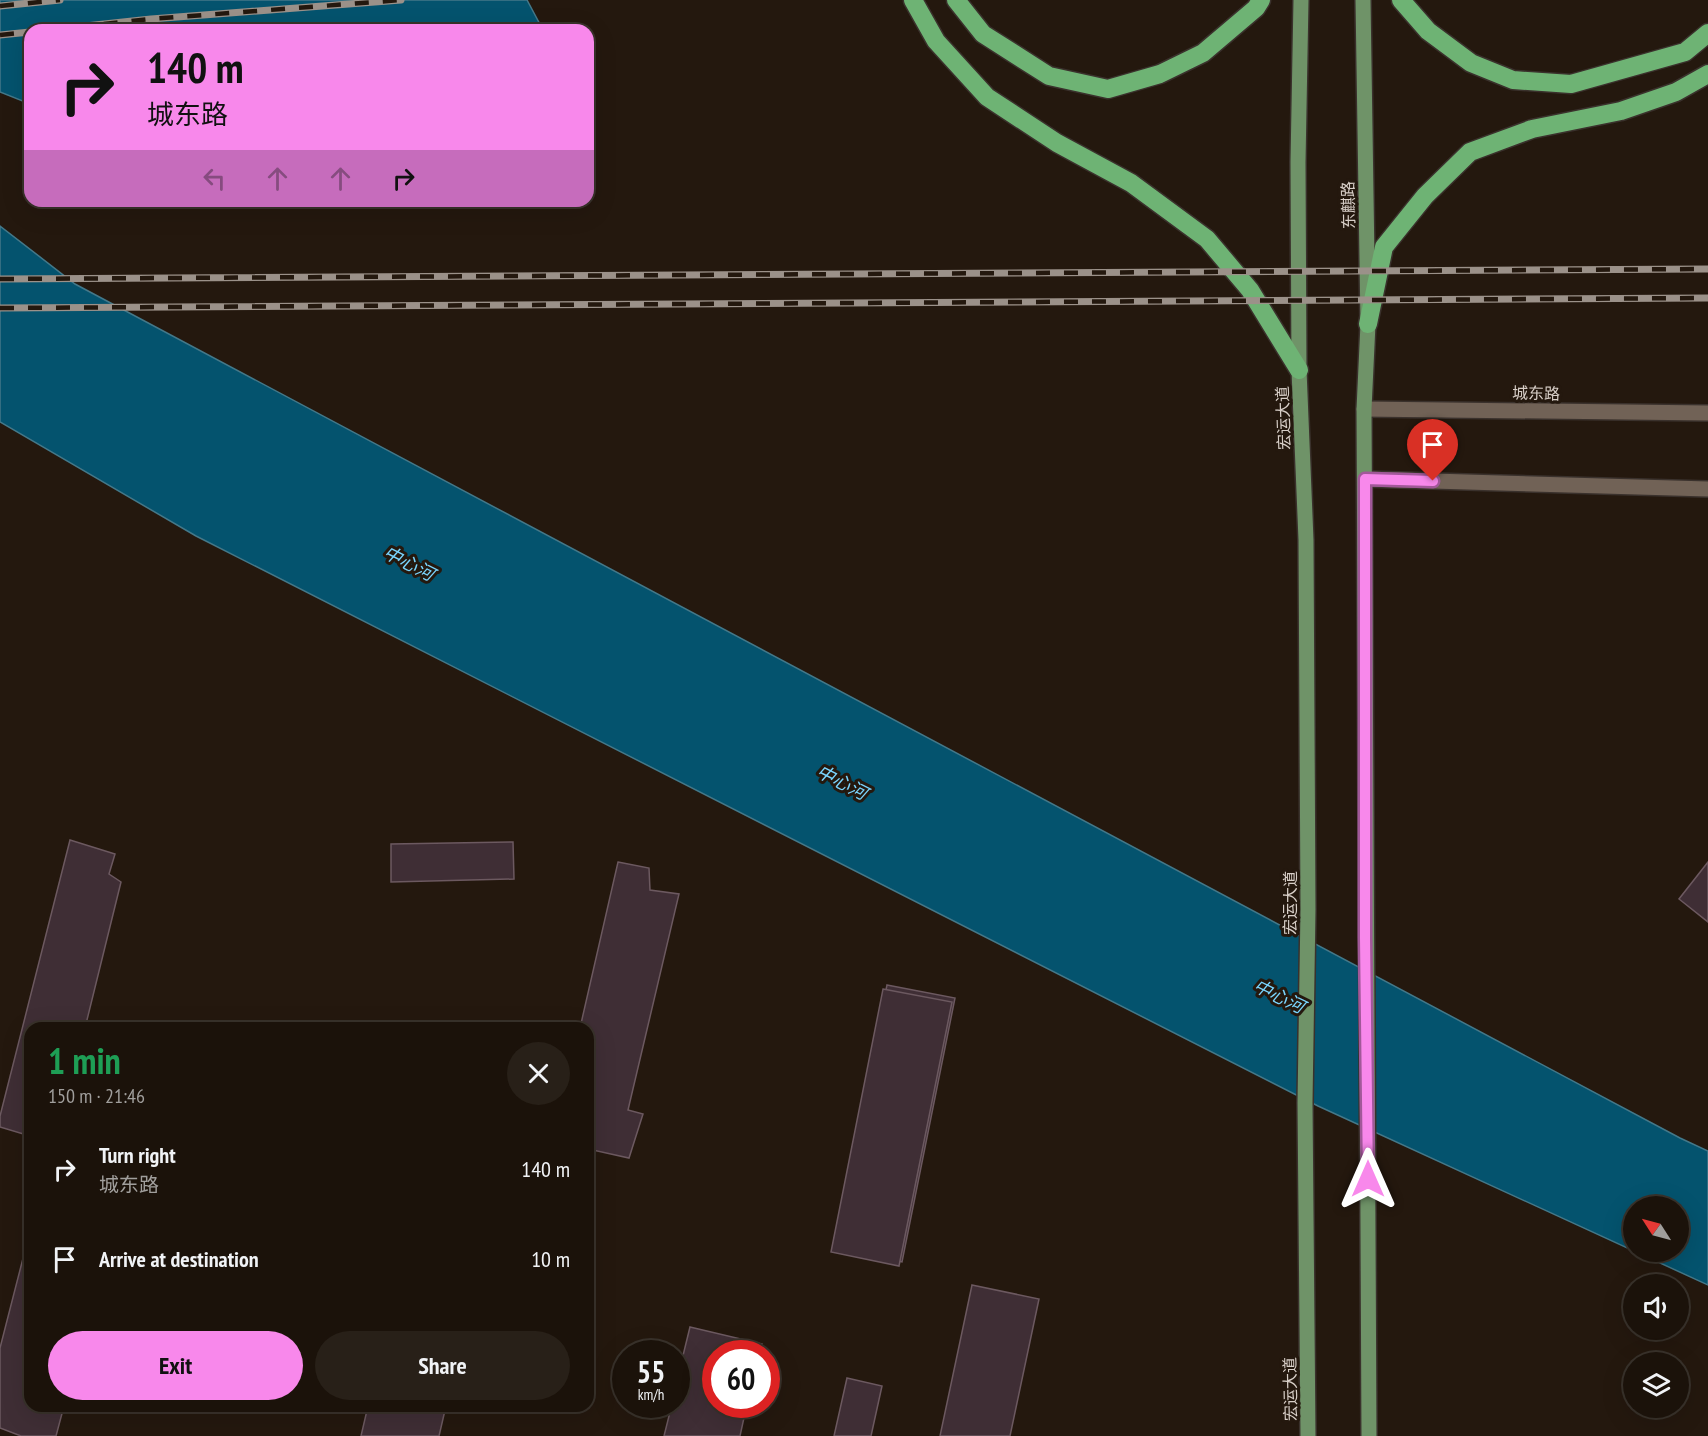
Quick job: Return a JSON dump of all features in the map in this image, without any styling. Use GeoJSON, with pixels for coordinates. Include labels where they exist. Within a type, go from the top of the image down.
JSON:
{"type":"FeatureCollection","features":[{"type":"Feature","properties":{"kind":"highway"},"geometry":{"type":"LineString","coordinates":[[913,0],[936,41],[987,97],[1057,143],[1131,183],[1207,239],[1250,290],[1299,370]]}},
{"type":"Feature","properties":{"kind":"highway"},"geometry":{"type":"LineString","coordinates":[[956,0],[983,34],[1049,76],[1108,89],[1160,74],[1203,53],[1256,8],[1261,0]]}},
{"type":"Feature","properties":{"kind":"highway"},"geometry":{"type":"LineString","coordinates":[[1401,0],[1428,31],[1471,63],[1513,80],[1571,84],[1685,52],[1708,33]]}},
{"type":"Feature","properties":{"kind":"highway"},"geometry":{"type":"LineString","coordinates":[[1368,324],[1384,247],[1425,195],[1470,152],[1532,129],[1621,111],[1676,92],[1708,74]]}},
{"type":"Feature","properties":{"kind":"main road"},"geometry":{"type":"LineString","coordinates":[[1299,370],[1298,162],[1301,0]]}},
{"type":"Feature","properties":{"kind":"main road","name":"东麒路"},"geometry":{"type":"LineString","coordinates":[[1363,0],[1368,324],[1364,409]]}},
{"type":"Feature","properties":{"kind":"main road","name":"宏运大道"},"geometry":{"type":"LineString","coordinates":[[1299,370],[1306,540],[1308,909],[1305,1103],[1308,1436]]}},
{"type":"Feature","properties":{"kind":"main road"},"geometry":{"type":"LineString","coordinates":[[1364,409],[1369,1436]]}},
{"type":"Feature","properties":{"kind":"main road","name":"城东路"},"geometry":{"type":"LineString","coordinates":[[1364,409],[1708,413]]}},
{"type":"Feature","properties":{"kind":"main road"},"geometry":{"type":"LineString","coordinates":[[1365,479],[1708,489]]}},
{"type":"Feature","properties":{"kind":"water"},"geometry":{"type":"Polygon","coordinates":[[[0,0],[527,0],[540,24],[24,24],[24,102],[0,92],[0,0]]]}},
{"type":"Feature","properties":{"kind":"water","name":"中心河"},"geometry":{"type":"Polygon","coordinates":[[[0,226],[75,284],[1708,1151],[1708,1285],[1689,1276],[1689,1274],[1658,1262],[1689,1262],[1689,1196],[1623,1196],[1623,1246],[1318,1106],[196,536],[0,422],[0,226]]]}},
{"type":"Feature","properties":{"kind":"building"},"geometry":{"type":"Polygon","coordinates":[[[70,840],[115,854],[109,874],[121,882],[86,1022],[24,1022],[24,1134],[0,1127],[0,1116],[70,840]]]}},
{"type":"Feature","properties":{"kind":"building"},"geometry":{"type":"Polygon","coordinates":[[[513,842],[514,879],[391,882],[391,844],[513,842]]]}},
{"type":"Feature","properties":{"kind":"building"},"geometry":{"type":"Polygon","coordinates":[[[618,862],[649,868],[650,890],[679,894],[628,1110],[643,1114],[629,1158],[594,1150],[594,1022],[581,1022],[618,862]]]}},
{"type":"Feature","properties":{"kind":"building"},"geometry":{"type":"Polygon","coordinates":[[[1708,862],[1708,922],[1679,899],[1708,862]]]}},
{"type":"Feature","properties":{"kind":"building"},"geometry":{"type":"Polygon","coordinates":[[[887,985],[955,998],[902,1262],[833,1249],[887,985]]]}},
{"type":"Feature","properties":{"kind":"building"},"geometry":{"type":"Polygon","coordinates":[[[883,989],[952,1002],[899,1266],[831,1252],[883,989]]]}},
{"type":"Feature","properties":{"kind":"building"},"geometry":{"type":"Polygon","coordinates":[[[24,1254],[24,1412],[62,1412],[56,1436],[21,1436],[0,1428],[0,1348],[24,1254]]]}},
{"type":"Feature","properties":{"kind":"building"},"geometry":{"type":"Polygon","coordinates":[[[972,1285],[1039,1299],[1010,1436],[940,1436],[972,1285]]]}},
{"type":"Feature","properties":{"kind":"building"},"geometry":{"type":"Polygon","coordinates":[[[690,1327],[745,1340],[702,1340],[702,1418],[744,1418],[740,1436],[664,1436],[668,1418],[690,1418],[690,1340],[687,1340],[690,1327]]]}},
{"type":"Feature","properties":{"kind":"building"},"geometry":{"type":"Polygon","coordinates":[[[847,1378],[882,1386],[871,1436],[834,1436],[847,1378]]]}},
{"type":"Feature","properties":{"kind":"building"},"geometry":{"type":"Polygon","coordinates":[[[367,1412],[445,1412],[439,1436],[361,1436],[367,1412]]]}},
{"type":"Feature","properties":{"kind":"railway"},"geometry":{"type":"LineString","coordinates":[[0,6],[60,0]]}},
{"type":"Feature","properties":{"kind":"railway"},"geometry":{"type":"LineString","coordinates":[[104,24],[401,0]]}},
{"type":"Feature","properties":{"kind":"railway"},"geometry":{"type":"LineString","coordinates":[[0,35],[24,33]]}},
{"type":"Feature","properties":{"kind":"railway"},"geometry":{"type":"LineString","coordinates":[[0,279],[1708,269]]}},
{"type":"Feature","properties":{"kind":"railway"},"geometry":{"type":"LineString","coordinates":[[0,308],[1708,298]]}},
{"type":"Feature","properties":{"kind":"route"},"geometry":{"type":"LineString","coordinates":[[1368,1179],[1365,938],[1365,479],[1433,481]]}}]}
